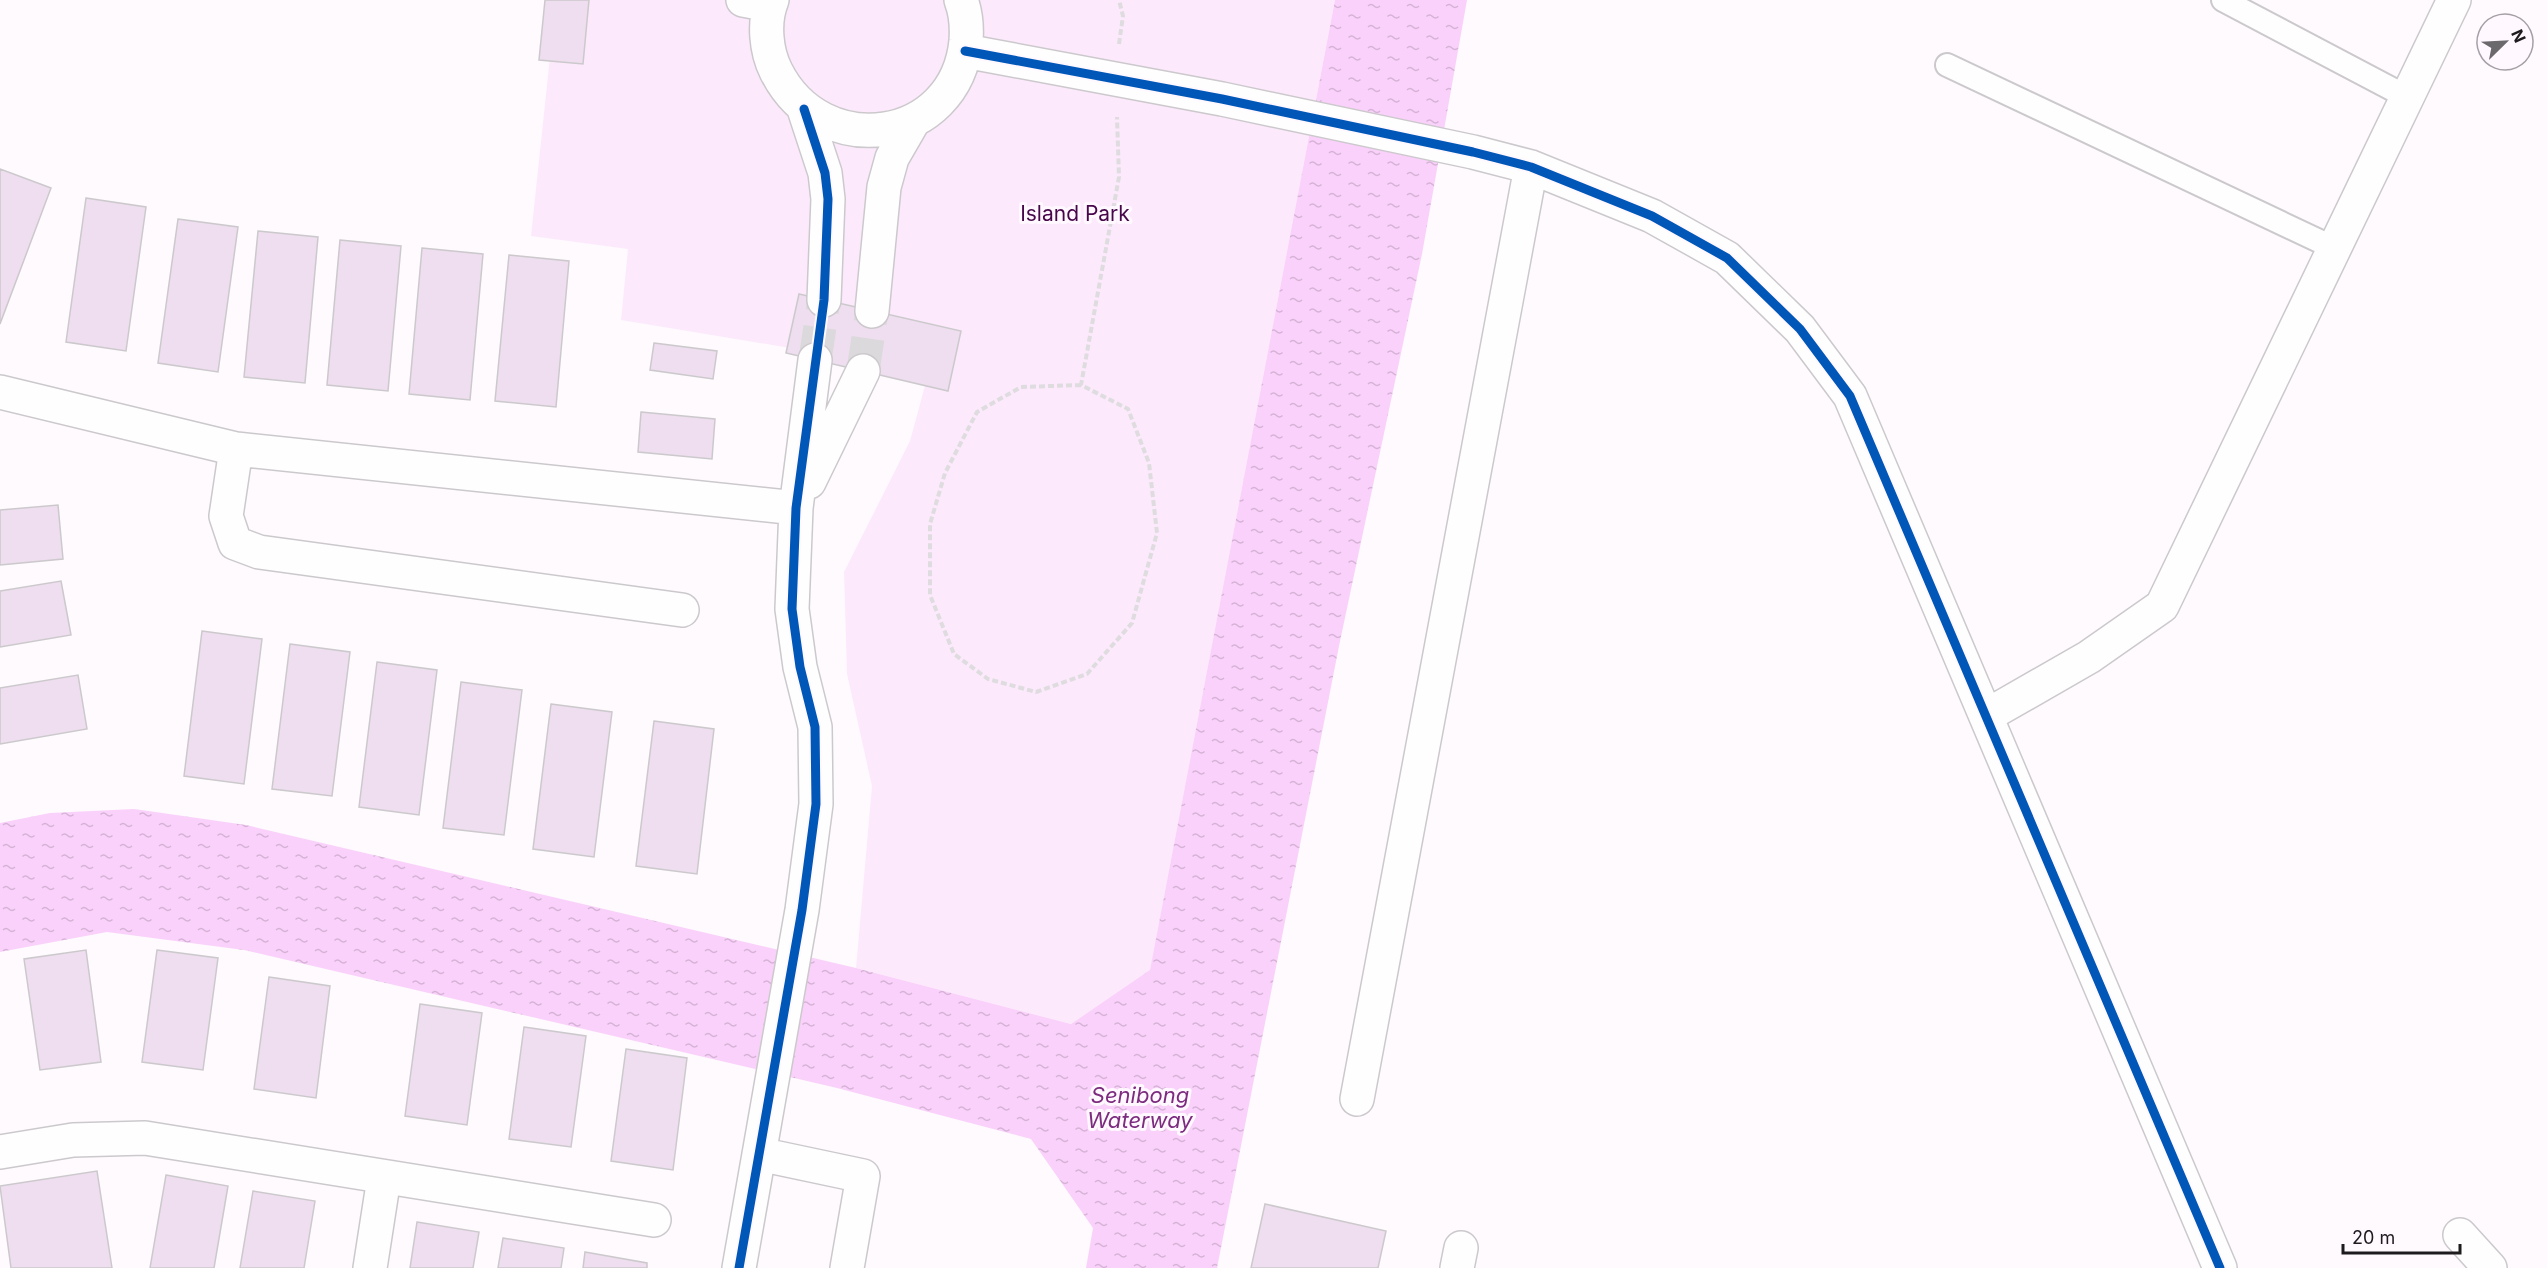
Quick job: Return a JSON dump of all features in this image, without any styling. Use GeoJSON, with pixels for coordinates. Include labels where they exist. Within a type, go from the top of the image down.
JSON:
{"type":"FeatureCollection","features":[{"type":"Feature","properties":{"kind":"street"},"geometry":{"type":"LineString","coordinates":[[762,2],[771,62],[784,88],[804,109],[829,124],[856,131],[893,128],[914,120],[932,107],[947,91],[958,73],[965,51],[967,29],[962,0]]}},
{"type":"Feature","properties":{"kind":"street"},"geometry":{"type":"LineString","coordinates":[[1986,716],[2089,657],[2162,606],[2454,0]]}},
{"type":"Feature","properties":{"kind":"street"},"geometry":{"type":"LineString","coordinates":[[965,51],[1222,99],[1473,152],[1532,167],[1652,216],[1727,258],[1800,329],[1850,396],[2220,1268]]}},
{"type":"Feature","properties":{"kind":"street"},"geometry":{"type":"LineString","coordinates":[[804,109],[818,148],[827,191],[824,300]]}},
{"type":"Feature","properties":{"kind":"street"},"geometry":{"type":"LineString","coordinates":[[872,311],[884,187],[892,158],[914,120]]}},
{"type":"Feature","properties":{"kind":"street"},"geometry":{"type":"LineString","coordinates":[[1357,1100],[1532,167]]}},
{"type":"Feature","properties":{"kind":"street"},"geometry":{"type":"LineString","coordinates":[[739,1268],[802,910],[816,804],[815,727],[800,667],[792,609],[796,508],[815,360]]}},
{"type":"Feature","properties":{"kind":"street"},"geometry":{"type":"LineString","coordinates":[[796,508],[863,371]]}},
{"type":"Feature","properties":{"kind":"street"},"geometry":{"type":"LineString","coordinates":[[0,392],[236,449],[796,508]]}},
{"type":"Feature","properties":{"kind":"street"},"geometry":{"type":"LineString","coordinates":[[236,449],[226,516],[235,543],[259,552],[682,610]]}},
{"type":"Feature","properties":{"kind":"street"},"geometry":{"type":"LineString","coordinates":[[0,1152],[73,1140],[145,1138],[654,1220]]}},
{"type":"Feature","properties":{"kind":"street"},"geometry":{"type":"LineString","coordinates":[[759,1154],[863,1176],[847,1268]]}},
{"type":"Feature","properties":{"kind":"street"},"geometry":{"type":"LineString","coordinates":[[370,1268],[384,1178]]}},
{"type":"Feature","properties":{"kind":"street"},"geometry":{"type":"LineString","coordinates":[[2460,1235],[2490,1268]]}},
{"type":"Feature","properties":{"kind":"lane"},"geometry":{"type":"LineString","coordinates":[[2223,0],[2407,97]]}},
{"type":"Feature","properties":{"kind":"lane"},"geometry":{"type":"LineString","coordinates":[[1947,65],[2334,248]]}},
{"type":"Feature","properties":{"kind":"path"},"geometry":{"type":"LineString","coordinates":[[1081,385],[1119,177],[1115,79]]}},
{"type":"Feature","properties":{"kind":"path"},"geometry":{"type":"LineString","coordinates":[[1081,385],[1128,409],[1149,463],[1157,534],[1132,623],[1087,674],[1036,692],[988,679],[954,654],[930,595],[930,524],[945,473],[977,412],[1021,387],[1081,385]]}},
{"type":"Feature","properties":{"kind":"green space","name":"Island Park"},"geometry":{"type":"Polygon","coordinates":[[[556,0],[1335,0],[1150,971],[1071,1024],[856,968],[872,786],[847,674],[844,572],[910,441],[929,371],[621,320],[628,249],[531,236],[556,0]]]}},
{"type":"Feature","properties":{"kind":"water","name":"Senibong Waterway"},"geometry":{"type":"Polygon","coordinates":[[[1335,0],[1467,0],[1422,254],[1339,646],[1217,1268],[1086,1268],[1093,1228],[1031,1139],[837,1088],[244,950],[107,932],[0,952],[0,823],[50,813],[134,809],[246,825],[856,968],[1071,1024],[1150,970],[1335,0]]]}},
{"type":"Feature","properties":{"kind":"building"},"geometry":{"type":"Polygon","coordinates":[[[545,0],[589,0],[583,64],[539,60],[545,0]]]}},
{"type":"Feature","properties":{"kind":"building"},"geometry":{"type":"Polygon","coordinates":[[[0,169],[51,188],[0,324],[0,169]]]}},
{"type":"Feature","properties":{"kind":"building"},"geometry":{"type":"Polygon","coordinates":[[[86,198],[146,207],[126,351],[66,342],[86,198]]]}},
{"type":"Feature","properties":{"kind":"building"},"geometry":{"type":"Polygon","coordinates":[[[178,219],[238,227],[218,372],[158,363],[178,219]]]}},
{"type":"Feature","properties":{"kind":"building"},"geometry":{"type":"Polygon","coordinates":[[[258,231],[318,237],[305,383],[244,377],[258,231]]]}},
{"type":"Feature","properties":{"kind":"building"},"geometry":{"type":"Polygon","coordinates":[[[340,240],[401,246],[388,391],[327,385],[340,240]]]}},
{"type":"Feature","properties":{"kind":"building"},"geometry":{"type":"Polygon","coordinates":[[[422,248],[483,254],[470,400],[409,394],[422,248]]]}},
{"type":"Feature","properties":{"kind":"building"},"geometry":{"type":"Polygon","coordinates":[[[509,255],[569,261],[556,407],[495,401],[509,255]]]}},
{"type":"Feature","properties":{"kind":"building"},"geometry":{"type":"Polygon","coordinates":[[[799,294],[961,331],[948,391],[786,353],[799,294]]]}},
{"type":"Feature","properties":{"kind":"building"},"geometry":{"type":"Polygon","coordinates":[[[654,343],[717,351],[713,379],[650,370],[654,343]]]}},
{"type":"Feature","properties":{"kind":"building"},"geometry":{"type":"Polygon","coordinates":[[[641,412],[715,419],[712,459],[638,452],[641,412]]]}},
{"type":"Feature","properties":{"kind":"building"},"geometry":{"type":"Polygon","coordinates":[[[58,505],[63,559],[0,565],[0,510],[58,505]]]}},
{"type":"Feature","properties":{"kind":"building"},"geometry":{"type":"Polygon","coordinates":[[[61,581],[71,635],[0,647],[0,591],[61,581]]]}},
{"type":"Feature","properties":{"kind":"building"},"geometry":{"type":"Polygon","coordinates":[[[202,631],[262,639],[244,784],[184,776],[202,631]]]}},
{"type":"Feature","properties":{"kind":"building"},"geometry":{"type":"Polygon","coordinates":[[[290,644],[350,652],[332,796],[272,789],[290,644]]]}},
{"type":"Feature","properties":{"kind":"building"},"geometry":{"type":"Polygon","coordinates":[[[377,662],[437,670],[419,815],[359,807],[377,662]]]}},
{"type":"Feature","properties":{"kind":"building"},"geometry":{"type":"Polygon","coordinates":[[[78,675],[87,729],[0,744],[0,688],[78,675]]]}},
{"type":"Feature","properties":{"kind":"building"},"geometry":{"type":"Polygon","coordinates":[[[461,682],[522,690],[504,835],[443,828],[461,682]]]}},
{"type":"Feature","properties":{"kind":"building"},"geometry":{"type":"Polygon","coordinates":[[[551,704],[612,712],[594,857],[533,849],[551,704]]]}},
{"type":"Feature","properties":{"kind":"building"},"geometry":{"type":"Polygon","coordinates":[[[654,721],[714,729],[697,874],[636,866],[654,721]]]}},
{"type":"Feature","properties":{"kind":"building"},"geometry":{"type":"Polygon","coordinates":[[[86,950],[101,1062],[40,1070],[24,959],[86,950]]]}},
{"type":"Feature","properties":{"kind":"building"},"geometry":{"type":"Polygon","coordinates":[[[157,950],[218,958],[203,1070],[142,1062],[157,950]]]}},
{"type":"Feature","properties":{"kind":"building"},"geometry":{"type":"Polygon","coordinates":[[[269,977],[330,986],[316,1098],[254,1089],[269,977]]]}},
{"type":"Feature","properties":{"kind":"building"},"geometry":{"type":"Polygon","coordinates":[[[420,1004],[482,1013],[467,1125],[405,1116],[420,1004]]]}},
{"type":"Feature","properties":{"kind":"building"},"geometry":{"type":"Polygon","coordinates":[[[524,1027],[586,1036],[571,1147],[509,1139],[524,1027]]]}},
{"type":"Feature","properties":{"kind":"building"},"geometry":{"type":"Polygon","coordinates":[[[626,1049],[687,1058],[673,1170],[611,1161],[626,1049]]]}},
{"type":"Feature","properties":{"kind":"building"},"geometry":{"type":"Polygon","coordinates":[[[97,1171],[112,1268],[11,1268],[0,1186],[97,1171]]]}},
{"type":"Feature","properties":{"kind":"building"},"geometry":{"type":"Polygon","coordinates":[[[166,1175],[228,1186],[214,1268],[150,1268],[166,1175]]]}},
{"type":"Feature","properties":{"kind":"building"},"geometry":{"type":"Polygon","coordinates":[[[253,1191],[315,1201],[304,1268],[240,1268],[253,1191]]]}},
{"type":"Feature","properties":{"kind":"building"},"geometry":{"type":"Polygon","coordinates":[[[1265,1204],[1386,1231],[1378,1268],[1251,1268],[1265,1204]]]}},
{"type":"Feature","properties":{"kind":"building"},"geometry":{"type":"Polygon","coordinates":[[[417,1222],[479,1232],[473,1268],[410,1268],[417,1222]]]}},
{"type":"Feature","properties":{"kind":"building"},"geometry":{"type":"Polygon","coordinates":[[[503,1238],[564,1248],[561,1268],[498,1268],[503,1238]]]}},
{"type":"Feature","properties":{"kind":"building"},"geometry":{"type":"Polygon","coordinates":[[[585,1252],[647,1263],[647,1268],[583,1268],[585,1252]]]}},
{"type":"Feature","properties":{"kind":"tunnel"},"geometry":{"type":"LineString","coordinates":[[815,360],[824,300]]}},
{"type":"Feature","properties":{"kind":"tunnel"},"geometry":{"type":"LineString","coordinates":[[863,371],[872,311]]}},
{"type":"Feature","properties":{"kind":"cycle path"},"geometry":{"type":"LineString","coordinates":[[965,51],[1222,99],[1473,152],[1531,167],[1652,216],[1727,258],[1800,329],[1850,396],[2220,1268]]}},
{"type":"Feature","properties":{"kind":"cycle path"},"geometry":{"type":"LineString","coordinates":[[739,1268],[802,910],[816,804],[815,727],[800,667],[792,609],[796,508],[824,300],[828,199],[825,173],[804,109]]}}]}
